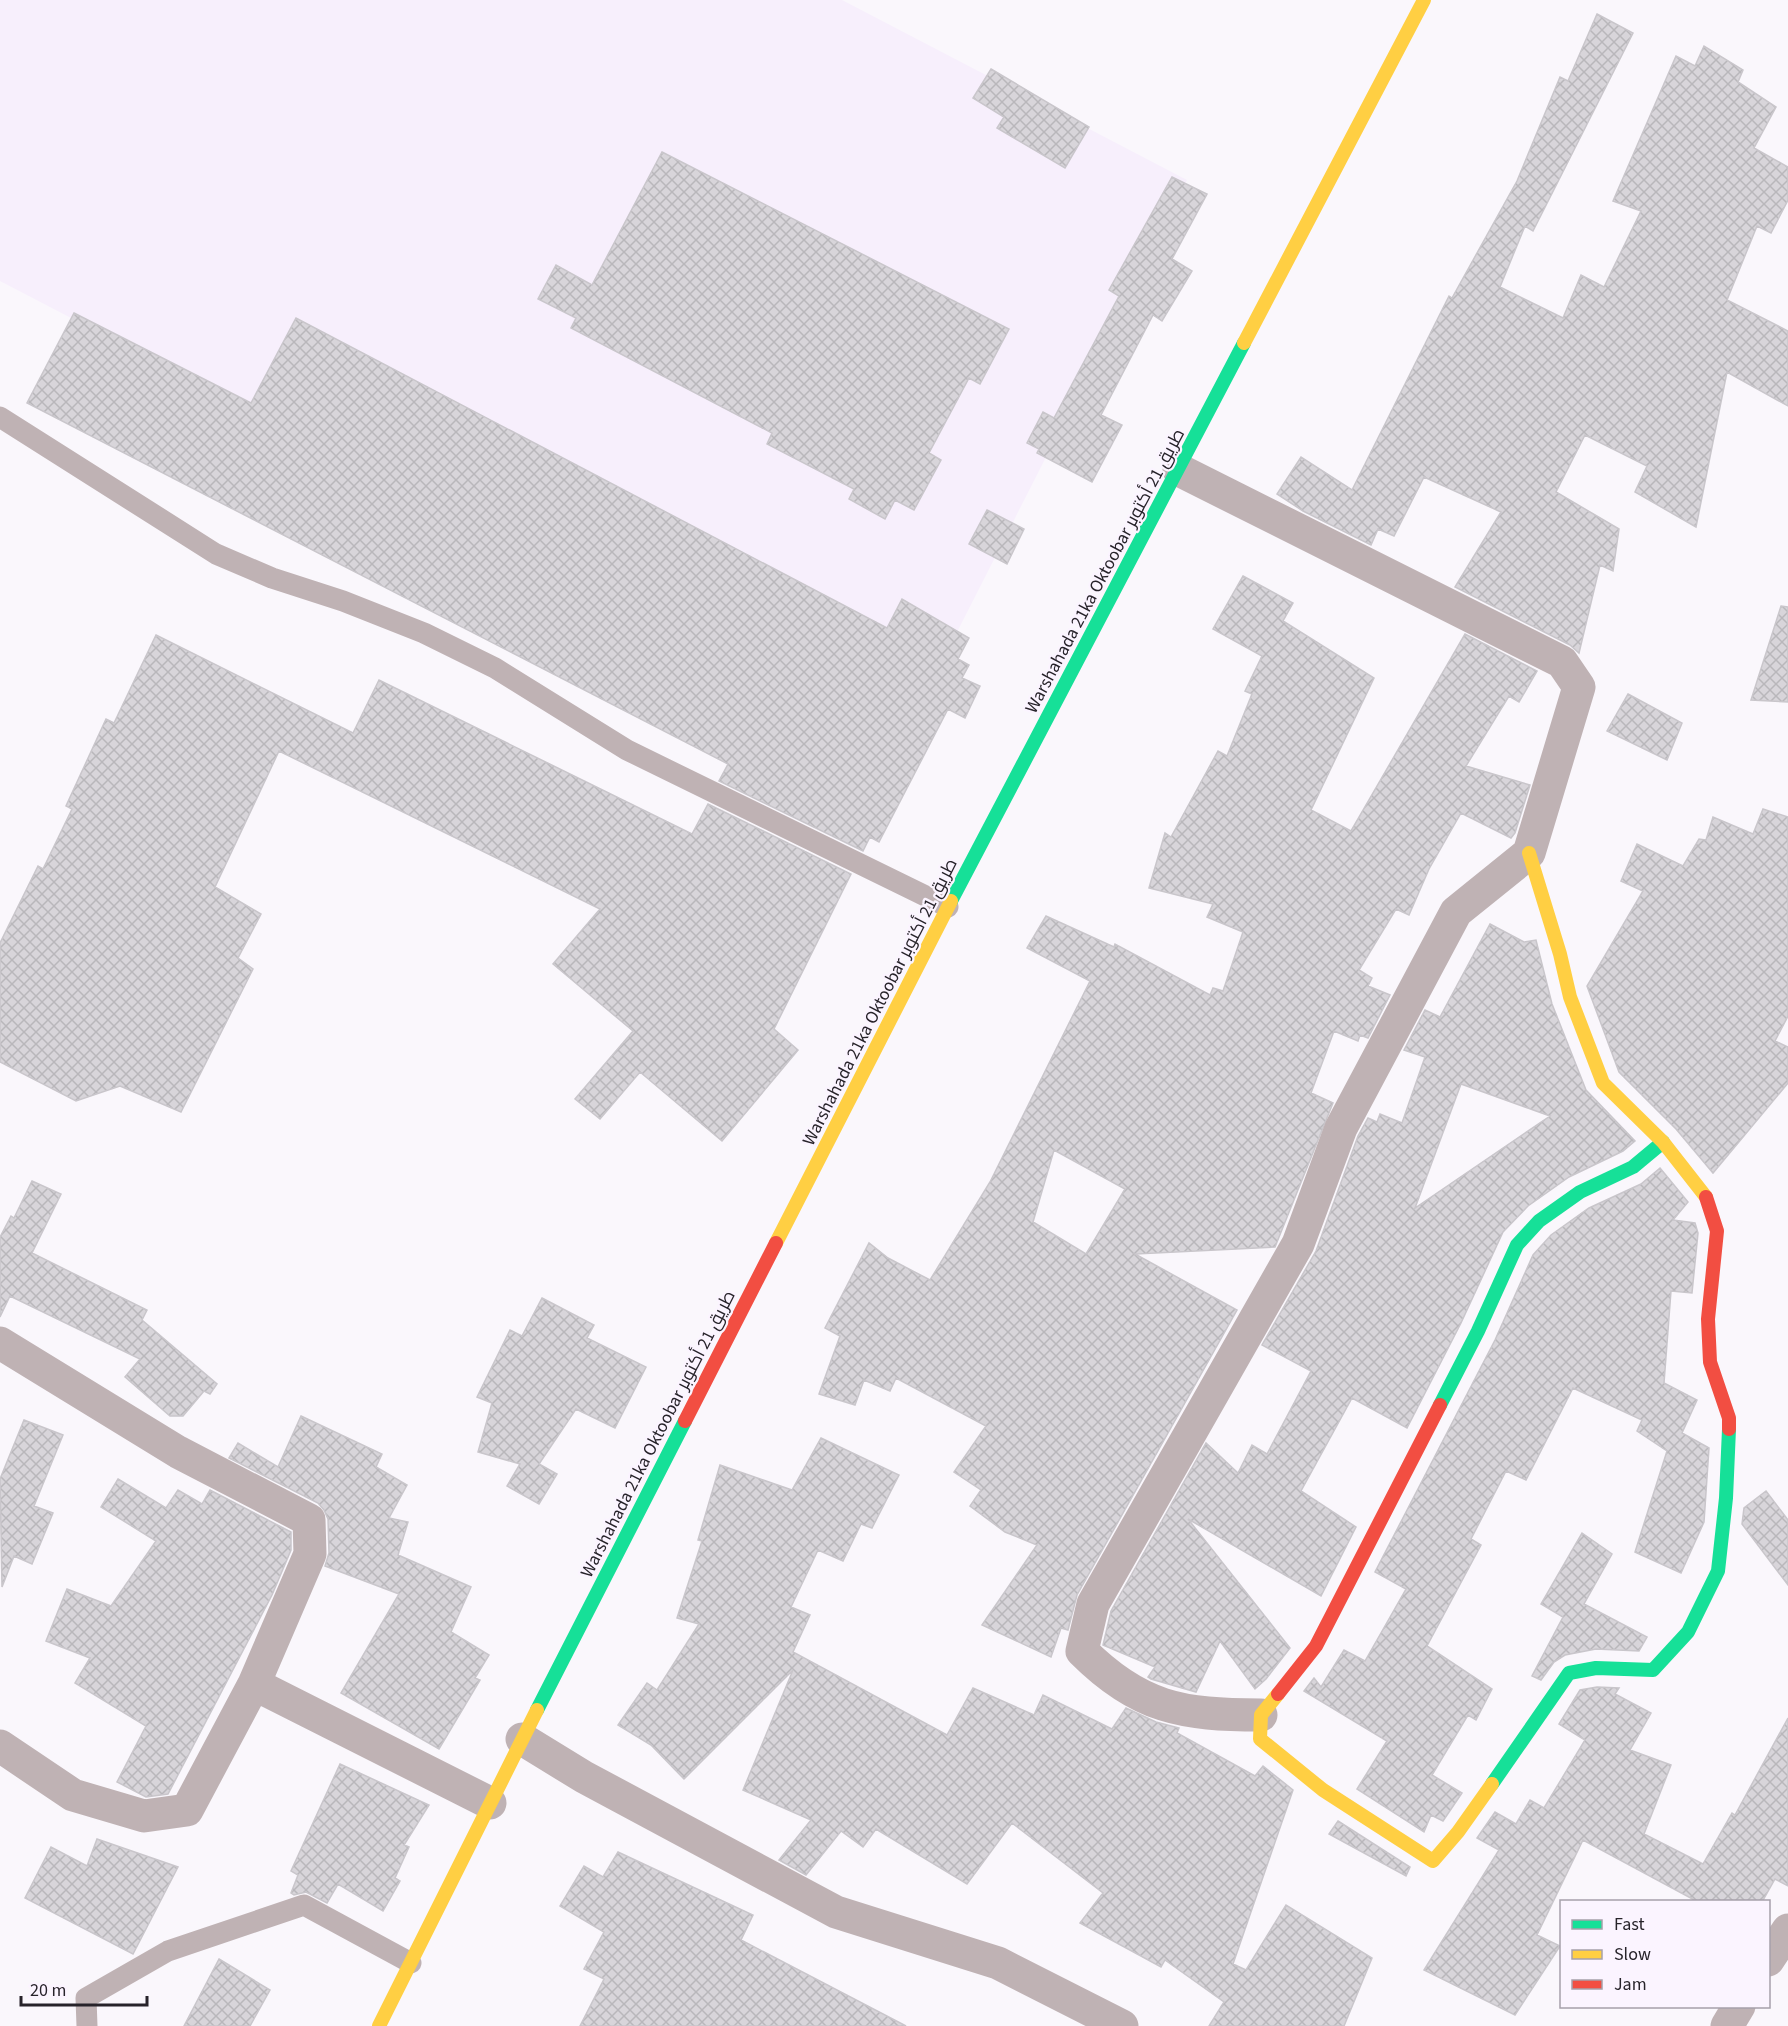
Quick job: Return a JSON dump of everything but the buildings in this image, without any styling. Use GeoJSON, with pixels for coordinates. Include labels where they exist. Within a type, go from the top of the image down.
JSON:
{"type":"FeatureCollection","features":[{"type":"Feature","properties":{"kind":"main road","name":"Warshahada 21ka Oktoobar طريق 21 أكتوبر"},"geometry":{"type":"LineString","coordinates":[[379,2026],[522,1739],[948,907],[1424,0]]}},
{"type":"Feature","properties":{"kind":"main road"},"geometry":{"type":"LineString","coordinates":[[1529,853],[1560,954],[1570,997],[1603,1083],[1664,1142],[1704,1192],[1717,1231],[1708,1319],[1710,1362],[1730,1418],[1726,1498],[1718,1570],[1688,1632],[1653,1670],[1596,1668],[1569,1673],[1458,1832],[1433,1861],[1398,1836],[1323,1790],[1260,1739],[1261,1715],[1316,1646],[1478,1331],[1517,1245],[1539,1221],[1580,1192],[1633,1167],[1664,1142]]}},
{"type":"Feature","properties":{"kind":"street"},"geometry":{"type":"LineString","coordinates":[[1179,470],[1562,662],[1579,687],[1529,853],[1456,912],[1341,1128],[1298,1244],[1093,1604],[1082,1651],[1107,1676],[1155,1704],[1215,1715],[1261,1715]]}},
{"type":"Feature","properties":{"kind":"street"},"geometry":{"type":"LineString","coordinates":[[0,1343],[178,1452],[309,1520],[310,1554],[254,1684],[187,1810],[144,1816],[73,1795],[0,1746]]}},
{"type":"Feature","properties":{"kind":"street"},"geometry":{"type":"LineString","coordinates":[[254,1684],[490,1803]]}},
{"type":"Feature","properties":{"kind":"street"},"geometry":{"type":"LineString","coordinates":[[522,1739],[584,1777],[836,1912],[998,1963],[1122,2026]]}},
{"type":"Feature","properties":{"kind":"street"},"geometry":{"type":"LineString","coordinates":[[1770,1957],[1788,1930]]}},
{"type":"Feature","properties":{"kind":"street"},"geometry":{"type":"LineString","coordinates":[[1727,2026],[1738,2008]]}},
{"type":"Feature","properties":{"kind":"lane"},"geometry":{"type":"LineString","coordinates":[[0,417],[216,554],[272,578],[343,601],[424,633],[495,668],[627,750],[948,907]]}},
{"type":"Feature","properties":{"kind":"lane"},"geometry":{"type":"LineString","coordinates":[[87,2026],[86,1998],[168,1951],[303,1905],[411,1963]]}},
{"type":"Feature","properties":{"kind":"shaded area"},"geometry":{"type":"Polygon","coordinates":[[[0,0],[842,0],[1187,180],[898,748],[0,281],[0,0]]]}},
{"type":"Feature","properties":{"kind":"traffic: fast"},"geometry":{"type":"LineString","coordinates":[[951,901],[1244,343]]}},
{"type":"Feature","properties":{"kind":"traffic: fast"},"geometry":{"type":"LineString","coordinates":[[1440,1405],[1478,1331],[1517,1245],[1539,1221],[1580,1192],[1633,1167],[1663,1142]]}},
{"type":"Feature","properties":{"kind":"traffic: fast"},"geometry":{"type":"LineString","coordinates":[[537,1710],[685,1421]]}},
{"type":"Feature","properties":{"kind":"traffic: fast"},"geometry":{"type":"LineString","coordinates":[[1492,1784],[1569,1673],[1596,1668],[1653,1670],[1688,1632],[1718,1571],[1726,1498],[1729,1429]]}},
{"type":"Feature","properties":{"kind":"traffic: slow"},"geometry":{"type":"LineString","coordinates":[[1244,343],[1424,0]]}},
{"type":"Feature","properties":{"kind":"traffic: slow"},"geometry":{"type":"LineString","coordinates":[[1529,853],[1560,954],[1570,997],[1603,1083],[1663,1142],[1706,1197]]}},
{"type":"Feature","properties":{"kind":"traffic: slow"},"geometry":{"type":"LineString","coordinates":[[776,1243],[951,901]]}},
{"type":"Feature","properties":{"kind":"traffic: slow"},"geometry":{"type":"LineString","coordinates":[[1278,1694],[1261,1715],[1260,1739],[1323,1790],[1433,1861],[1458,1832],[1492,1784]]}},
{"type":"Feature","properties":{"kind":"traffic: slow"},"geometry":{"type":"LineString","coordinates":[[379,2026],[537,1710]]}},
{"type":"Feature","properties":{"kind":"traffic: jam"},"geometry":{"type":"LineString","coordinates":[[1706,1197],[1717,1231],[1708,1319],[1710,1362],[1729,1418],[1729,1429]]}},
{"type":"Feature","properties":{"kind":"traffic: jam"},"geometry":{"type":"LineString","coordinates":[[685,1421],[776,1243]]}},
{"type":"Feature","properties":{"kind":"traffic: jam"},"geometry":{"type":"LineString","coordinates":[[1278,1694],[1316,1646],[1440,1405]]}}]}
